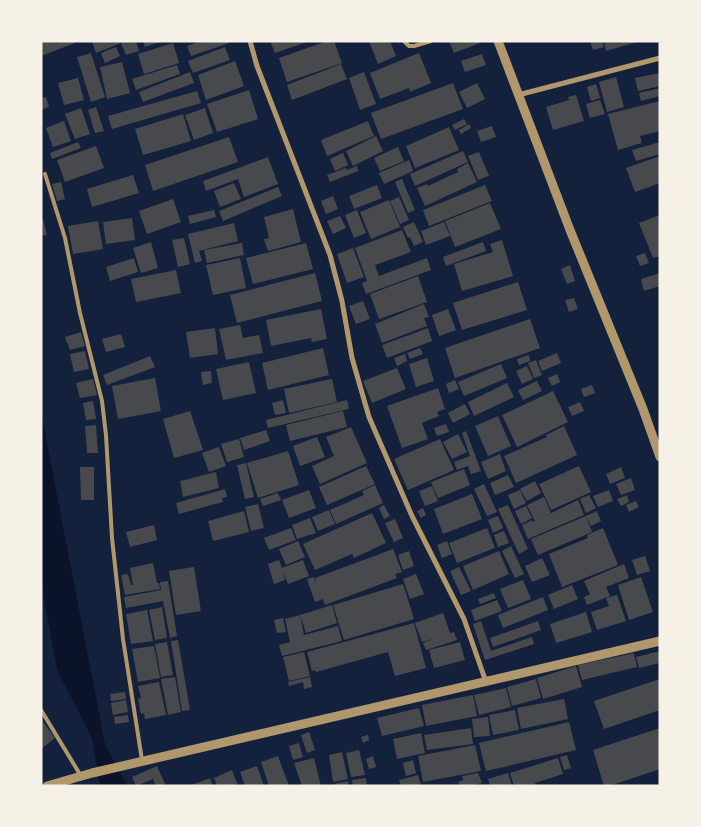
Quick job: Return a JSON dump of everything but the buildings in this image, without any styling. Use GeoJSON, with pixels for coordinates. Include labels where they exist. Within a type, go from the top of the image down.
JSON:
{"type":"FeatureCollection","features":[{"type":"Feature","properties":{"kind":"street"},"geometry":{"type":"LineString","coordinates":[[250,41],[257,66],[330,255],[342,301],[352,358],[369,417],[412,516],[464,618],[486,682]]}},
{"type":"Feature","properties":{"kind":"street"},"geometry":{"type":"LineString","coordinates":[[498,41],[570,230],[643,409],[660,457]]}},
{"type":"Feature","properties":{"kind":"street"},"geometry":{"type":"LineString","coordinates":[[518,95],[660,58]]}},
{"type":"Feature","properties":{"kind":"street"},"geometry":{"type":"LineString","coordinates":[[47,786],[92,773],[660,641]]}},
{"type":"Feature","properties":{"kind":"lane"},"geometry":{"type":"LineString","coordinates":[[404,41],[409,46],[414,46],[430,41]]}},
{"type":"Feature","properties":{"kind":"lane"},"geometry":{"type":"LineString","coordinates":[[45,174],[64,238],[80,314],[102,401],[106,435],[112,538],[123,639],[142,762]]}},
{"type":"Feature","properties":{"kind":"lane"},"geometry":{"type":"LineString","coordinates":[[41,710],[81,776]]}},
{"type":"Feature","properties":{"kind":"water"},"geometry":{"type":"Polygon","coordinates":[[[41,412],[105,744],[127,786],[100,786],[92,738],[57,670],[41,582],[41,412]]]}}]}
